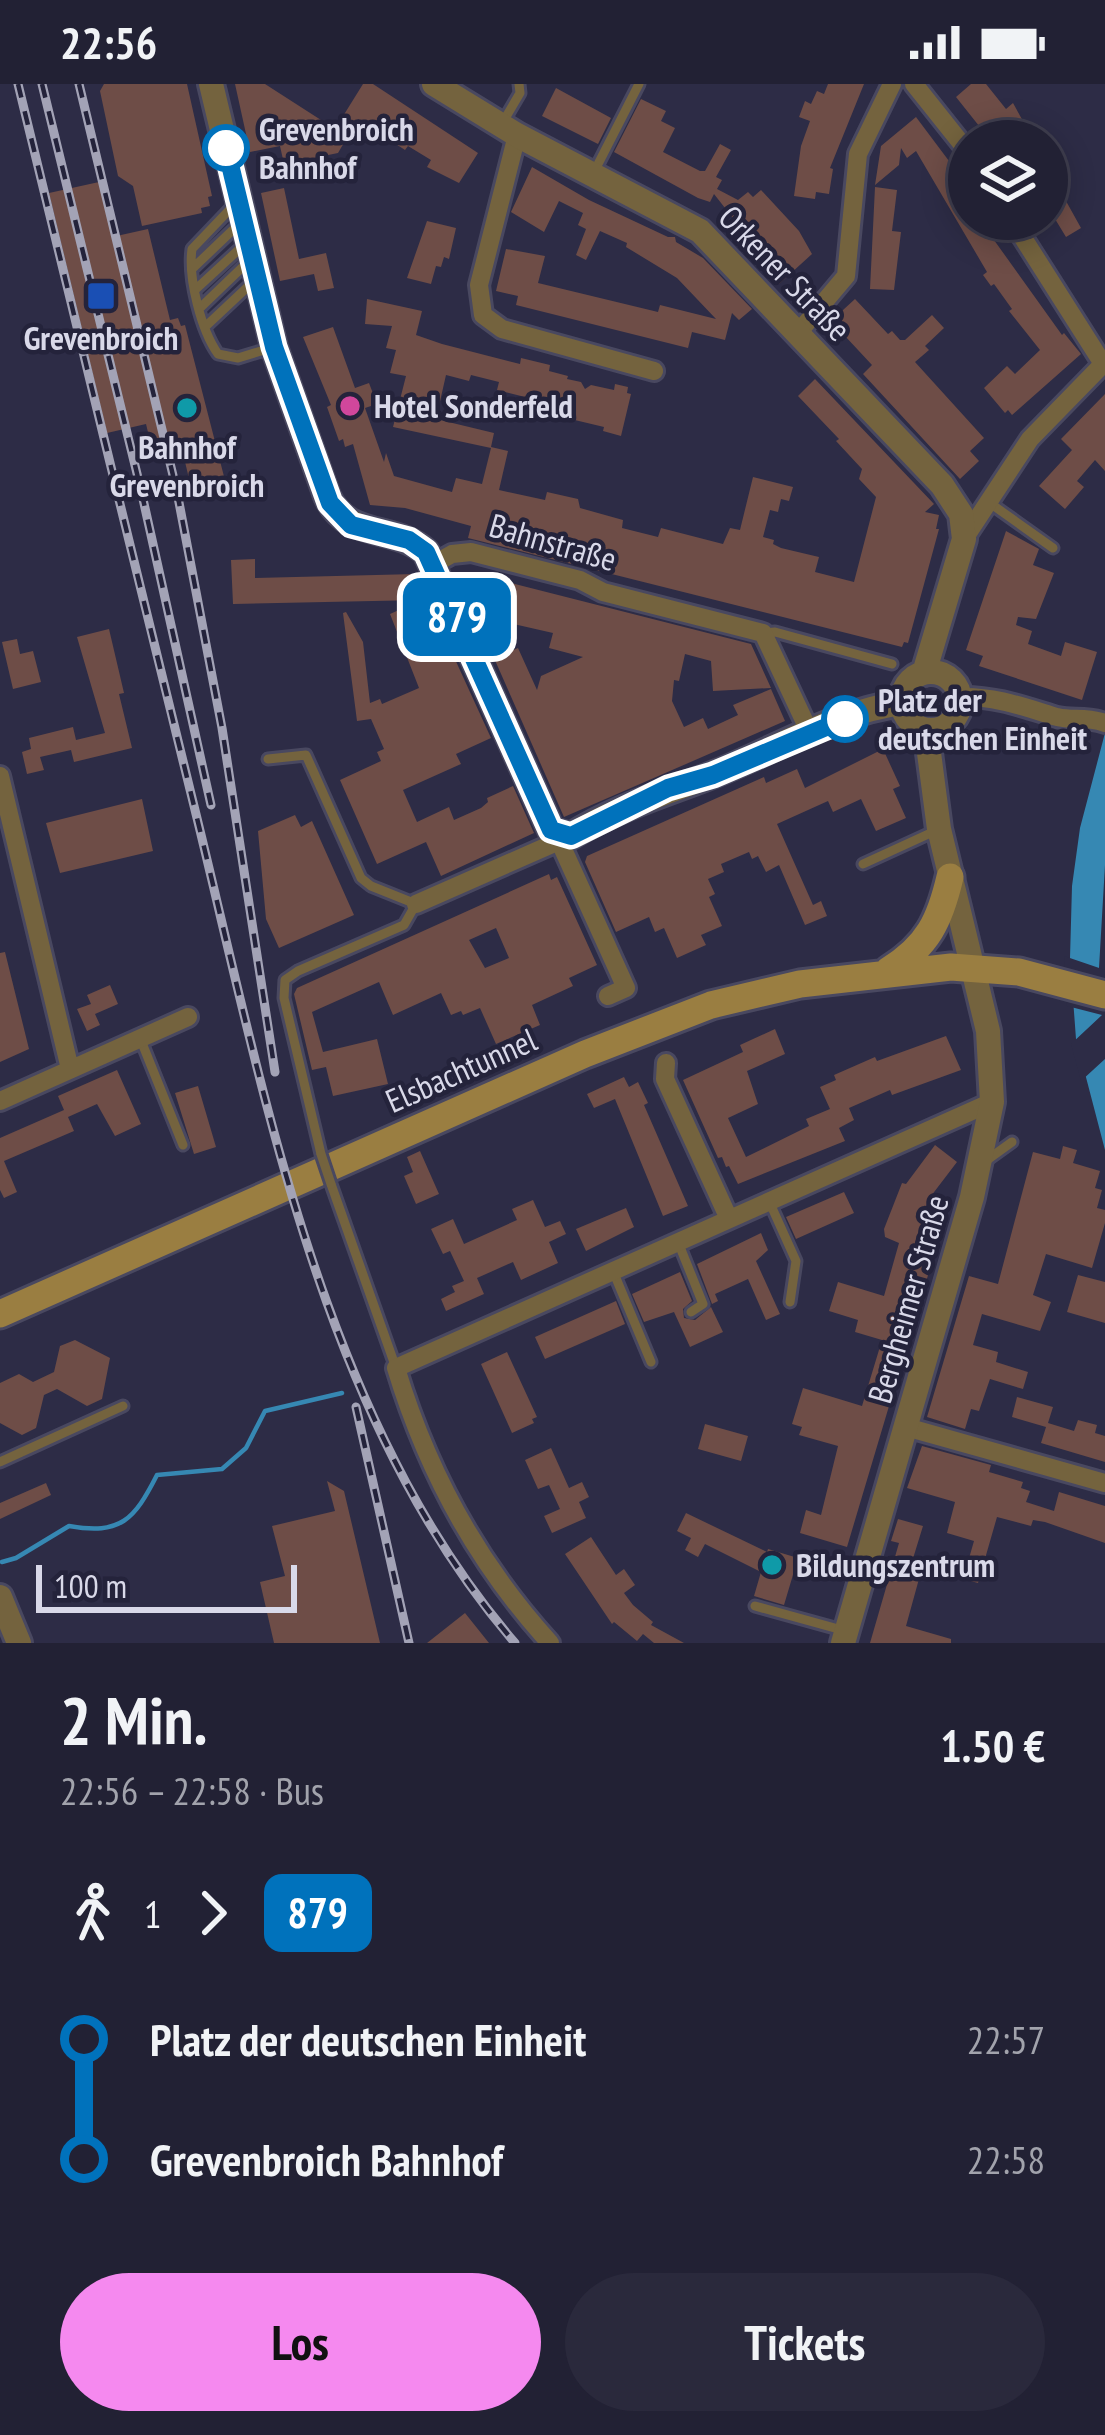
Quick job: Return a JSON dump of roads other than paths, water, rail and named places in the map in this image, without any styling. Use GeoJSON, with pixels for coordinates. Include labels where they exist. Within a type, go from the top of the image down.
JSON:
{"type":"FeatureCollection","features":[{"type":"Feature","properties":{"kind":"main road"},"geometry":{"type":"LineString","coordinates":[[885,972],[930,936],[950,877]]}},
{"type":"Feature","properties":{"kind":"main road","name":"Elsbachtunnel"},"geometry":{"type":"LineString","coordinates":[[0,1314],[665,1020],[758,992],[885,972],[972,967],[1018,971],[1105,995]]}},
{"type":"Feature","properties":{"kind":"street"},"geometry":{"type":"LineString","coordinates":[[211,84],[274,347],[327,496],[351,525],[412,542],[434,564],[551,830],[571,836],[668,788],[713,775],[861,712],[902,703]]}},
{"type":"Feature","properties":{"kind":"street","name":"Orkener Straße"},"geometry":{"type":"LineString","coordinates":[[434,84],[509,130],[695,227],[950,496],[961,514],[964,539]]}},
{"type":"Feature","properties":{"kind":"street"},"geometry":{"type":"LineString","coordinates":[[798,333],[847,276],[858,154],[892,84]]}},
{"type":"Feature","properties":{"kind":"street"},"geometry":{"type":"LineString","coordinates":[[914,84],[948,127]]}},
{"type":"Feature","properties":{"kind":"street"},"geometry":{"type":"LineString","coordinates":[[509,130],[481,274],[478,296],[483,315],[511,332],[654,371]]}},
{"type":"Feature","properties":{"kind":"street"},"geometry":{"type":"LineString","coordinates":[[924,673],[947,677],[960,697],[951,722],[926,730],[909,721],[902,703],[908,684],[924,673],[964,539],[1042,425],[1104,363],[1025,240]]}},
{"type":"Feature","properties":{"kind":"street","name":"Bahnstraße"},"geometry":{"type":"LineString","coordinates":[[434,564],[452,554],[471,552],[580,580],[603,592],[756,630]]}},
{"type":"Feature","properties":{"kind":"street"},"geometry":{"type":"LineString","coordinates":[[756,630],[810,733]]}},
{"type":"Feature","properties":{"kind":"street"},"geometry":{"type":"LineString","coordinates":[[960,697],[992,697],[1063,719],[1082,715],[1101,722]]}},
{"type":"Feature","properties":{"kind":"street","name":"Bergheimer Straße"},"geometry":{"type":"LineString","coordinates":[[845,1637],[980,1164],[992,1102],[989,1042],[940,829],[926,730]]}},
{"type":"Feature","properties":{"kind":"street"},"geometry":{"type":"LineString","coordinates":[[0,776],[7,834],[70,1070]]}},
{"type":"Feature","properties":{"kind":"street"},"geometry":{"type":"LineString","coordinates":[[416,904],[561,836]]}},
{"type":"Feature","properties":{"kind":"street"},"geometry":{"type":"LineString","coordinates":[[561,836],[562,848],[626,988],[608,996]]}},
{"type":"Feature","properties":{"kind":"street"},"geometry":{"type":"LineString","coordinates":[[0,1101],[188,1017]]}},
{"type":"Feature","properties":{"kind":"street"},"geometry":{"type":"LineString","coordinates":[[666,1063],[665,1079],[729,1219]]}},
{"type":"Feature","properties":{"kind":"street"},"geometry":{"type":"LineString","coordinates":[[550,1643],[490,1570],[458,1516],[423,1444],[396,1368],[992,1102]]}},
{"type":"Feature","properties":{"kind":"street"},"geometry":{"type":"LineString","coordinates":[[906,1427],[1105,1483]]}},
{"type":"Feature","properties":{"kind":"street"},"geometry":{"type":"LineString","coordinates":[[0,1597],[12,1638]]}},
{"type":"Feature","properties":{"kind":"lane"},"geometry":{"type":"LineString","coordinates":[[509,130],[519,84]]}},
{"type":"Feature","properties":{"kind":"lane"},"geometry":{"type":"LineString","coordinates":[[594,174],[639,84]]}},
{"type":"Feature","properties":{"kind":"lane"},"geometry":{"type":"LineString","coordinates":[[192,269],[247,240]]}},
{"type":"Feature","properties":{"kind":"lane"},"geometry":{"type":"LineString","coordinates":[[247,240],[196,242],[190,253],[196,289],[215,350],[224,357],[238,358],[274,347]]}},
{"type":"Feature","properties":{"kind":"lane"},"geometry":{"type":"LineString","coordinates":[[196,289],[247,240]]}},
{"type":"Feature","properties":{"kind":"lane"},"geometry":{"type":"LineString","coordinates":[[201,307],[247,240]]}},
{"type":"Feature","properties":{"kind":"lane"},"geometry":{"type":"LineString","coordinates":[[206,326],[247,240]]}},
{"type":"Feature","properties":{"kind":"lane"},"geometry":{"type":"LineString","coordinates":[[987,501],[1053,548]]}},
{"type":"Feature","properties":{"kind":"lane","name":"Bahnstraße"},"geometry":{"type":"LineString","coordinates":[[756,630],[892,664]]}},
{"type":"Feature","properties":{"kind":"lane"},"geometry":{"type":"LineString","coordinates":[[268,759],[305,755],[362,878],[416,904],[404,925],[285,980],[284,998],[321,1154],[396,1368]]}},
{"type":"Feature","properties":{"kind":"lane"},"geometry":{"type":"LineString","coordinates":[[863,863],[940,829]]}},
{"type":"Feature","properties":{"kind":"lane"},"geometry":{"type":"LineString","coordinates":[[140,1038],[183,1145]]}},
{"type":"Feature","properties":{"kind":"lane"},"geometry":{"type":"LineString","coordinates":[[980,1164],[1012,1142]]}},
{"type":"Feature","properties":{"kind":"lane"},"geometry":{"type":"LineString","coordinates":[[770,1201],[796,1261],[790,1302]]}},
{"type":"Feature","properties":{"kind":"lane"},"geometry":{"type":"LineString","coordinates":[[678,1242],[704,1304],[692,1312]]}},
{"type":"Feature","properties":{"kind":"lane"},"geometry":{"type":"LineString","coordinates":[[613,1270],[651,1362]]}},
{"type":"Feature","properties":{"kind":"lane"},"geometry":{"type":"LineString","coordinates":[[0,1462],[122,1406]]}},
{"type":"Feature","properties":{"kind":"lane"},"geometry":{"type":"LineString","coordinates":[[755,1606],[845,1637]]}},
{"type":"Feature","properties":{"kind":"water"},"geometry":{"type":"Polygon","coordinates":[[[1105,733],[1099,968],[1105,1002],[1105,1150],[1076,1039],[1070,958],[1080,828],[1105,733]]]}},
{"type":"Feature","properties":{"kind":"waterway"},"geometry":{"type":"LineString","coordinates":[[2,1562],[69,1526],[101,1528],[124,1521],[157,1475],[222,1469],[246,1448],[265,1411],[342,1393]]}},
{"type":"Feature","properties":{"kind":"railway"},"geometry":{"type":"LineString","coordinates":[[18,84],[248,1030],[309,1249],[347,1355],[393,1458],[448,1554],[515,1643]]}},
{"type":"Feature","properties":{"kind":"railway"},"geometry":{"type":"LineString","coordinates":[[42,84],[141,490],[211,805]]}},
{"type":"Feature","properties":{"kind":"railway"},"geometry":{"type":"LineString","coordinates":[[79,84],[177,492],[222,728],[275,1072]]}},
{"type":"Feature","properties":{"kind":"railway"},"geometry":{"type":"LineString","coordinates":[[356,1407],[409,1643]]}},
{"type":"Feature","properties":{"kind":"place","name":"Grevenbroich Bahnhof"},"geometry":{"type":"Point","coordinates":[226,148]}},
{"type":"Feature","properties":{"kind":"place","name":"Grevenbroich"},"geometry":{"type":"Point","coordinates":[101,296]}},
{"type":"Feature","properties":{"kind":"place","name":"Hotel Sonderfeld"},"geometry":{"type":"Point","coordinates":[350,406]}},
{"type":"Feature","properties":{"kind":"place","name":"Bahnhof Grevenbroich"},"geometry":{"type":"Point","coordinates":[187,408]}},
{"type":"Feature","properties":{"kind":"place","name":"Platz der deutschen Einheit"},"geometry":{"type":"Point","coordinates":[845,719]}},
{"type":"Feature","properties":{"kind":"place","name":"Bildungszentrum"},"geometry":{"type":"Point","coordinates":[772,1565]}}]}
